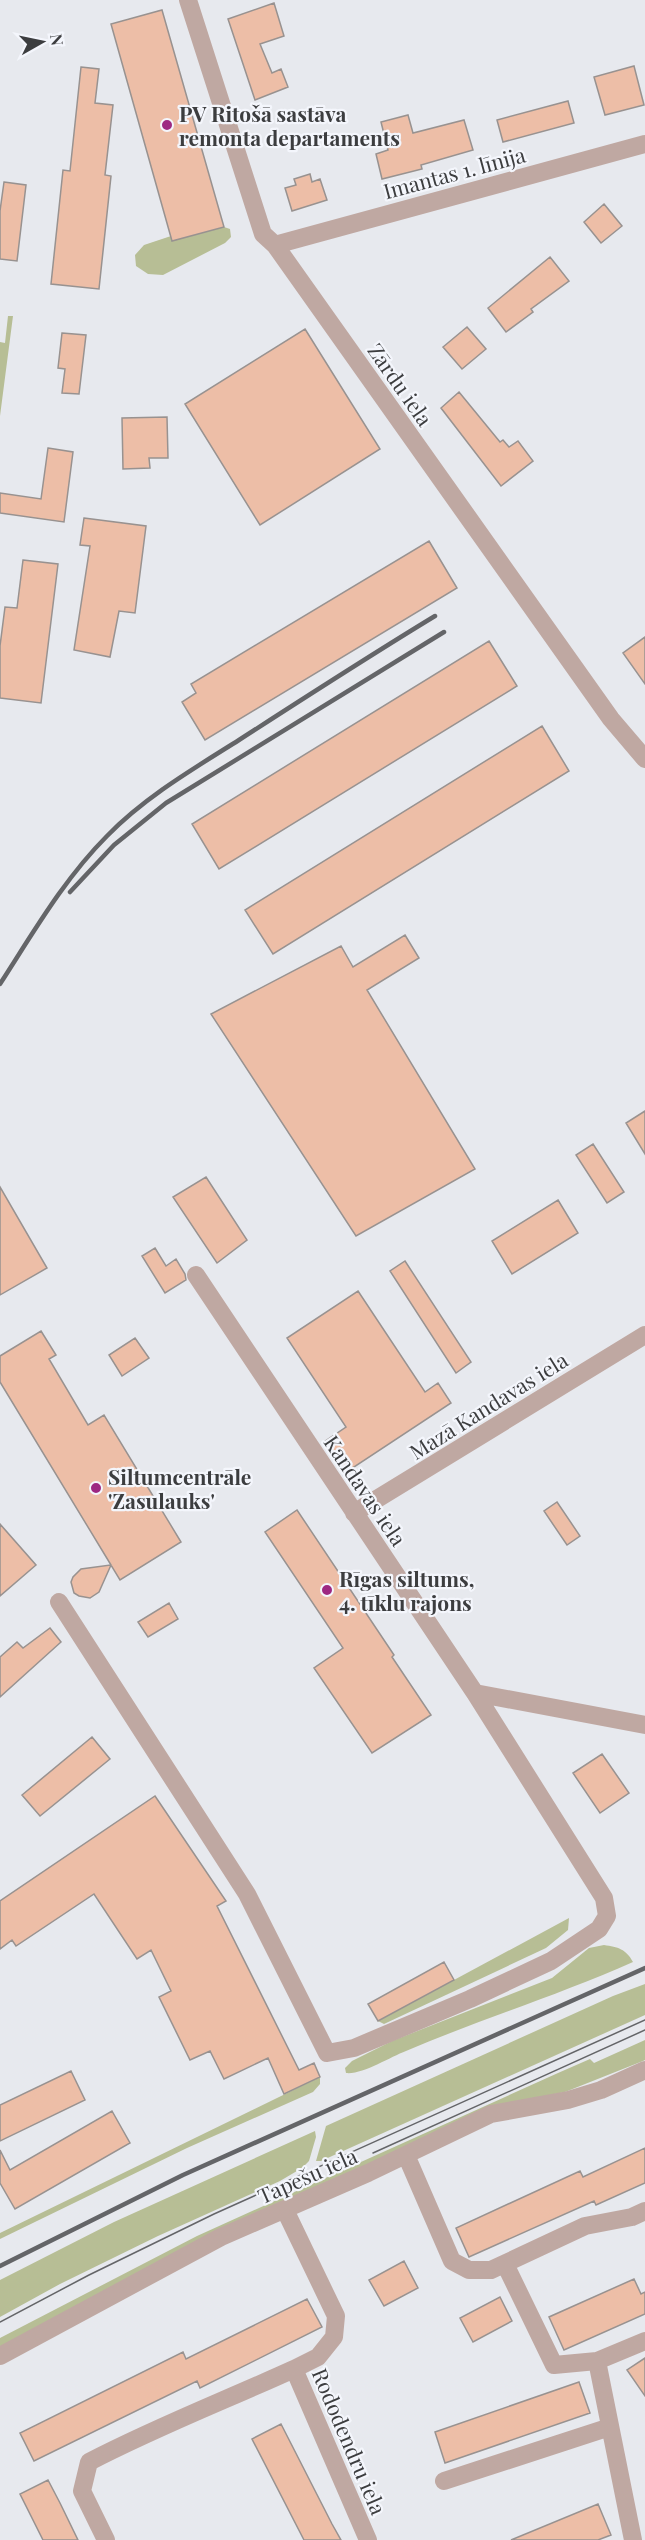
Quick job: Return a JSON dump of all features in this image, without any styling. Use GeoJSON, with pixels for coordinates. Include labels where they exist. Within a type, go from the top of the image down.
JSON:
{"type":"FeatureCollection","features":[{"type":"Feature","properties":{"kind":"street","name":"Zārdu iela"},"geometry":{"type":"LineString","coordinates":[[188,0],[263,234],[275,245],[611,719],[645,759]]}},
{"type":"Feature","properties":{"kind":"street","name":"Imantas 1. līnija"},"geometry":{"type":"LineString","coordinates":[[275,245],[645,144]]}},
{"type":"Feature","properties":{"kind":"street","name":"Kandavas iela"},"geometry":{"type":"LineString","coordinates":[[59,1602],[247,1894],[327,2053],[354,2048],[470,1999],[551,1961],[599,1929],[607,1916],[604,1898],[475,1693],[196,1275]]}},
{"type":"Feature","properties":{"kind":"street","name":"Mazā Kandavas iela"},"geometry":{"type":"LineString","coordinates":[[354,1513],[645,1335]]}},
{"type":"Feature","properties":{"kind":"street"},"geometry":{"type":"LineString","coordinates":[[475,1693],[645,1725]]}},
{"type":"Feature","properties":{"kind":"street","name":"Tapešu iela"},"geometry":{"type":"LineString","coordinates":[[0,2356],[221,2237],[406,2155],[491,2114],[568,2100],[601,2090],[645,2070]]}},
{"type":"Feature","properties":{"kind":"street"},"geometry":{"type":"LineString","coordinates":[[406,2155],[452,2261],[470,2270],[491,2270],[585,2226],[632,2217],[645,2211]]}},
{"type":"Feature","properties":{"kind":"street","name":"Rododendru iela"},"geometry":{"type":"LineString","coordinates":[[285,2210],[336,2316],[334,2337],[318,2357],[294,2369],[368,2540]]}},
{"type":"Feature","properties":{"kind":"street"},"geometry":{"type":"LineString","coordinates":[[505,2264],[554,2365],[597,2361],[645,2342]]}},
{"type":"Feature","properties":{"kind":"street"},"geometry":{"type":"LineString","coordinates":[[597,2361],[633,2540]]}},
{"type":"Feature","properties":{"kind":"street"},"geometry":{"type":"LineString","coordinates":[[106,2540],[82,2491],[89,2462],[147,2432],[294,2369]]}},
{"type":"Feature","properties":{"kind":"street"},"geometry":{"type":"LineString","coordinates":[[444,2481],[610,2427]]}},
{"type":"Feature","properties":{"kind":"green space"},"geometry":{"type":"Polygon","coordinates":[[[224,227],[230,229],[231,237],[225,243],[163,275],[148,274],[136,266],[135,255],[144,245],[171,236],[172,241],[224,227]]]}},
{"type":"Feature","properties":{"kind":"green space"},"geometry":{"type":"Polygon","coordinates":[[[8,316],[13,316],[0,416],[0,342],[5,343],[8,316]]]}},
{"type":"Feature","properties":{"kind":"green space"},"geometry":{"type":"Polygon","coordinates":[[[569,1918],[568,1930],[546,1948],[384,2024],[378,2021],[569,1918]]]}},
{"type":"Feature","properties":{"kind":"green space"},"geometry":{"type":"Polygon","coordinates":[[[604,1945],[621,1949],[633,1962],[434,2039],[368,2068],[346,2073],[345,2068],[352,2061],[392,2041],[552,1978],[589,1948],[604,1945]]]}},
{"type":"Feature","properties":{"kind":"green space"},"geometry":{"type":"Polygon","coordinates":[[[645,1984],[645,2015],[321,2161],[316,2161],[326,2126],[613,1996],[645,1984]]]}},
{"type":"Feature","properties":{"kind":"green space"},"geometry":{"type":"Polygon","coordinates":[[[645,2040],[645,2060],[643,2061],[565,2092],[535,2098],[0,2348],[0,2338],[197,2236],[590,2059],[594,2063],[645,2040]]]}},
{"type":"Feature","properties":{"kind":"green space"},"geometry":{"type":"Polygon","coordinates":[[[320,2077],[320,2084],[313,2092],[187,2148],[0,2239],[0,2233],[320,2077]]]}},
{"type":"Feature","properties":{"kind":"green space"},"geometry":{"type":"Polygon","coordinates":[[[315,2131],[316,2137],[309,2161],[280,2181],[158,2236],[60,2284],[0,2317],[0,2280],[114,2222],[315,2131]]]}},
{"type":"Feature","properties":{"kind":"building"},"geometry":{"type":"Polygon","coordinates":[[[274,3],[284,36],[260,44],[272,73],[281,69],[288,87],[255,100],[228,19],[274,3]]]}},
{"type":"Feature","properties":{"kind":"building","name":"PV Ritošā sastāva remonta departaments"},"geometry":{"type":"Polygon","coordinates":[[[162,10],[224,227],[172,241],[111,24],[162,10]]]}},
{"type":"Feature","properties":{"kind":"building"},"geometry":{"type":"Polygon","coordinates":[[[634,66],[644,105],[605,115],[594,77],[634,66]]]}},
{"type":"Feature","properties":{"kind":"building"},"geometry":{"type":"Polygon","coordinates":[[[81,67],[99,69],[95,103],[113,105],[105,175],[111,176],[99,289],[51,284],[63,170],[70,171],[81,67]]]}},
{"type":"Feature","properties":{"kind":"building"},"geometry":{"type":"Polygon","coordinates":[[[568,101],[574,123],[503,142],[497,120],[568,101]]]}},
{"type":"Feature","properties":{"kind":"building"},"geometry":{"type":"Polygon","coordinates":[[[408,115],[413,133],[464,120],[473,150],[421,165],[422,169],[382,179],[376,154],[388,150],[381,122],[408,115]]]}},
{"type":"Feature","properties":{"kind":"building"},"geometry":{"type":"Polygon","coordinates":[[[310,174],[312,182],[320,179],[327,200],[292,211],[285,188],[296,185],[294,179],[310,174]]]}},
{"type":"Feature","properties":{"kind":"building"},"geometry":{"type":"Polygon","coordinates":[[[4,182],[26,185],[17,261],[0,259],[0,211],[4,182]]]}},
{"type":"Feature","properties":{"kind":"building"},"geometry":{"type":"Polygon","coordinates":[[[604,204],[622,226],[601,243],[584,222],[604,204]]]}},
{"type":"Feature","properties":{"kind":"building"},"geometry":{"type":"Polygon","coordinates":[[[550,257],[569,281],[531,309],[533,312],[506,332],[488,308],[550,257]]]}},
{"type":"Feature","properties":{"kind":"building"},"geometry":{"type":"Polygon","coordinates":[[[467,327],[486,349],[462,369],[443,347],[467,327]]]}},
{"type":"Feature","properties":{"kind":"building"},"geometry":{"type":"Polygon","coordinates":[[[305,329],[380,449],[260,525],[185,404],[305,329]]]}},
{"type":"Feature","properties":{"kind":"building"},"geometry":{"type":"Polygon","coordinates":[[[62,333],[86,335],[79,394],[62,393],[65,369],[58,368],[62,333]]]}},
{"type":"Feature","properties":{"kind":"building"},"geometry":{"type":"Polygon","coordinates":[[[459,392],[500,442],[503,440],[509,447],[518,441],[533,461],[501,486],[441,408],[459,392]]]}},
{"type":"Feature","properties":{"kind":"building"},"geometry":{"type":"Polygon","coordinates":[[[167,417],[168,458],[149,458],[150,468],[123,469],[122,418],[167,417]]]}},
{"type":"Feature","properties":{"kind":"building"},"geometry":{"type":"Polygon","coordinates":[[[48,448],[73,452],[64,522],[0,513],[0,493],[41,499],[48,448]]]}},
{"type":"Feature","properties":{"kind":"building"},"geometry":{"type":"Polygon","coordinates":[[[84,518],[146,526],[135,613],[119,611],[110,657],[74,650],[90,546],[80,545],[84,518]]]}},
{"type":"Feature","properties":{"kind":"building"},"geometry":{"type":"Polygon","coordinates":[[[429,541],[457,588],[205,740],[182,702],[196,693],[191,684],[429,541]]]}},
{"type":"Feature","properties":{"kind":"building"},"geometry":{"type":"Polygon","coordinates":[[[23,560],[58,564],[41,703],[0,698],[0,646],[5,607],[17,608],[23,560]]]}},
{"type":"Feature","properties":{"kind":"building"},"geometry":{"type":"Polygon","coordinates":[[[645,637],[645,684],[623,653],[645,637]]]}},
{"type":"Feature","properties":{"kind":"building"},"geometry":{"type":"Polygon","coordinates":[[[489,641],[517,686],[219,869],[192,824],[489,641]]]}},
{"type":"Feature","properties":{"kind":"building"},"geometry":{"type":"Polygon","coordinates":[[[542,726],[569,771],[273,954],[245,910],[542,726]]]}},
{"type":"Feature","properties":{"kind":"building"},"geometry":{"type":"Polygon","coordinates":[[[405,935],[419,958],[367,990],[475,1169],[356,1236],[211,1014],[341,946],[353,967],[405,935]]]}},
{"type":"Feature","properties":{"kind":"building"},"geometry":{"type":"Polygon","coordinates":[[[645,1111],[645,1154],[626,1123],[645,1111]]]}},
{"type":"Feature","properties":{"kind":"building"},"geometry":{"type":"Polygon","coordinates":[[[593,1144],[624,1192],[607,1203],[576,1155],[593,1144]]]}},
{"type":"Feature","properties":{"kind":"building"},"geometry":{"type":"Polygon","coordinates":[[[206,1177],[247,1240],[217,1263],[173,1197],[206,1177]]]}},
{"type":"Feature","properties":{"kind":"building"},"geometry":{"type":"Polygon","coordinates":[[[0,1187],[47,1268],[0,1295],[0,1187]]]}},
{"type":"Feature","properties":{"kind":"building"},"geometry":{"type":"Polygon","coordinates":[[[558,1200],[578,1233],[512,1274],[492,1241],[558,1200]]]}},
{"type":"Feature","properties":{"kind":"building"},"geometry":{"type":"Polygon","coordinates":[[[155,1248],[166,1266],[176,1259],[185,1274],[186,1280],[165,1293],[142,1256],[155,1248]]]}},
{"type":"Feature","properties":{"kind":"building"},"geometry":{"type":"Polygon","coordinates":[[[405,1261],[471,1362],[456,1373],[390,1271],[405,1261]]]}},
{"type":"Feature","properties":{"kind":"building"},"geometry":{"type":"Polygon","coordinates":[[[358,1291],[425,1392],[438,1383],[451,1403],[345,1473],[324,1442],[346,1427],[287,1338],[358,1291]]]}},
{"type":"Feature","properties":{"kind":"building","name":"Siltumcentrāle 'Zasulauks'"},"geometry":{"type":"Polygon","coordinates":[[[41,1331],[56,1355],[49,1359],[88,1425],[104,1415],[181,1542],[120,1580],[0,1382],[0,1356],[41,1331]]]}},
{"type":"Feature","properties":{"kind":"building"},"geometry":{"type":"Polygon","coordinates":[[[135,1338],[149,1358],[122,1376],[109,1355],[135,1338]]]}},
{"type":"Feature","properties":{"kind":"building"},"geometry":{"type":"Polygon","coordinates":[[[557,1502],[580,1536],[567,1545],[544,1511],[557,1502]]]}},
{"type":"Feature","properties":{"kind":"building"},"geometry":{"type":"Polygon","coordinates":[[[297,1510],[394,1655],[392,1657],[431,1715],[372,1753],[314,1668],[343,1648],[265,1532],[297,1510]]]}},
{"type":"Feature","properties":{"kind":"building"},"geometry":{"type":"Polygon","coordinates":[[[0,1524],[36,1565],[0,1596],[0,1524]]]}},
{"type":"Feature","properties":{"kind":"building"},"geometry":{"type":"Polygon","coordinates":[[[111,1565],[99,1592],[90,1598],[74,1593],[71,1582],[81,1569],[111,1565]]]}},
{"type":"Feature","properties":{"kind":"building"},"geometry":{"type":"Polygon","coordinates":[[[169,1603],[178,1619],[148,1637],[138,1622],[169,1603]]]}},
{"type":"Feature","properties":{"kind":"building"},"geometry":{"type":"Polygon","coordinates":[[[50,1628],[61,1642],[0,1697],[0,1657],[17,1642],[23,1648],[50,1628]]]}},
{"type":"Feature","properties":{"kind":"building"},"geometry":{"type":"Polygon","coordinates":[[[92,1737],[110,1759],[40,1816],[22,1795],[92,1737]]]}},
{"type":"Feature","properties":{"kind":"building"},"geometry":{"type":"Polygon","coordinates":[[[602,1754],[629,1793],[600,1813],[573,1773],[602,1754]]]}},
{"type":"Feature","properties":{"kind":"building"},"geometry":{"type":"Polygon","coordinates":[[[155,1796],[226,1901],[217,1906],[299,2070],[314,2063],[320,2077],[284,2094],[268,2058],[224,2079],[210,2051],[190,2060],[159,1997],[171,1991],[151,1950],[137,1959],[94,1894],[16,1946],[12,1940],[0,1949],[0,1901],[155,1796]]]}},
{"type":"Feature","properties":{"kind":"building"},"geometry":{"type":"Polygon","coordinates":[[[444,1962],[454,1980],[378,2021],[368,2004],[444,1962]]]}},
{"type":"Feature","properties":{"kind":"building"},"geometry":{"type":"Polygon","coordinates":[[[71,2071],[85,2100],[0,2141],[0,2105],[71,2071]]]}},
{"type":"Feature","properties":{"kind":"building"},"geometry":{"type":"Polygon","coordinates":[[[112,2111],[130,2143],[15,2209],[0,2183],[0,2150],[10,2170],[112,2111]]]}},
{"type":"Feature","properties":{"kind":"building"},"geometry":{"type":"Polygon","coordinates":[[[645,2148],[645,2183],[596,2205],[594,2201],[469,2257],[456,2228],[580,2171],[583,2177],[645,2148]]]}},
{"type":"Feature","properties":{"kind":"building"},"geometry":{"type":"Polygon","coordinates":[[[404,2261],[418,2288],[384,2306],[369,2280],[404,2261]]]}},
{"type":"Feature","properties":{"kind":"building"},"geometry":{"type":"Polygon","coordinates":[[[634,2279],[641,2294],[645,2292],[645,2314],[564,2350],[549,2317],[634,2279]]]}},
{"type":"Feature","properties":{"kind":"building"},"geometry":{"type":"Polygon","coordinates":[[[500,2297],[512,2321],[473,2342],[460,2318],[500,2297]]]}},
{"type":"Feature","properties":{"kind":"building"},"geometry":{"type":"Polygon","coordinates":[[[307,2299],[322,2327],[200,2388],[197,2381],[34,2461],[20,2433],[183,2352],[186,2359],[307,2299]]]}},
{"type":"Feature","properties":{"kind":"building"},"geometry":{"type":"Polygon","coordinates":[[[645,2358],[645,2396],[627,2370],[645,2358]]]}},
{"type":"Feature","properties":{"kind":"building"},"geometry":{"type":"Polygon","coordinates":[[[579,2382],[590,2413],[445,2463],[435,2432],[579,2382]]]}},
{"type":"Feature","properties":{"kind":"building"},"geometry":{"type":"Polygon","coordinates":[[[281,2424],[341,2540],[304,2540],[252,2439],[281,2424]]]}},
{"type":"Feature","properties":{"kind":"building"},"geometry":{"type":"Polygon","coordinates":[[[48,2480],[78,2540],[43,2540],[20,2494],[48,2480]]]}},
{"type":"Feature","properties":{"kind":"building"},"geometry":{"type":"Polygon","coordinates":[[[598,2504],[611,2535],[598,2540],[511,2540],[598,2504]]]}},
{"type":"Feature","properties":{"kind":"tram line"},"geometry":{"type":"LineString","coordinates":[[0,2322],[89,2275],[214,2214],[645,2020]]}},
{"type":"Feature","properties":{"kind":"tram line"},"geometry":{"type":"LineString","coordinates":[[373,2153],[645,2030]]}},
{"type":"Feature","properties":{"kind":"railway"},"geometry":{"type":"LineString","coordinates":[[0,984],[77,870],[107,836],[137,809],[187,773],[435,616]]}},
{"type":"Feature","properties":{"kind":"railway"},"geometry":{"type":"LineString","coordinates":[[70,892],[114,845],[166,803],[444,632]]}},
{"type":"Feature","properties":{"kind":"railway"},"geometry":{"type":"LineString","coordinates":[[0,2266],[183,2175],[645,1968]]}},
{"type":"Feature","properties":{"kind":"place","name":"PV Ritošā sastāva remonta departaments"},"geometry":{"type":"Point","coordinates":[167,125]}},
{"type":"Feature","properties":{"kind":"place","name":"Siltumcentrāle 'Zasulauks'"},"geometry":{"type":"Point","coordinates":[96,1488]}},
{"type":"Feature","properties":{"kind":"place","name":"Rīgas siltums, 4. tīklu rajons"},"geometry":{"type":"Point","coordinates":[327,1590]}}]}
